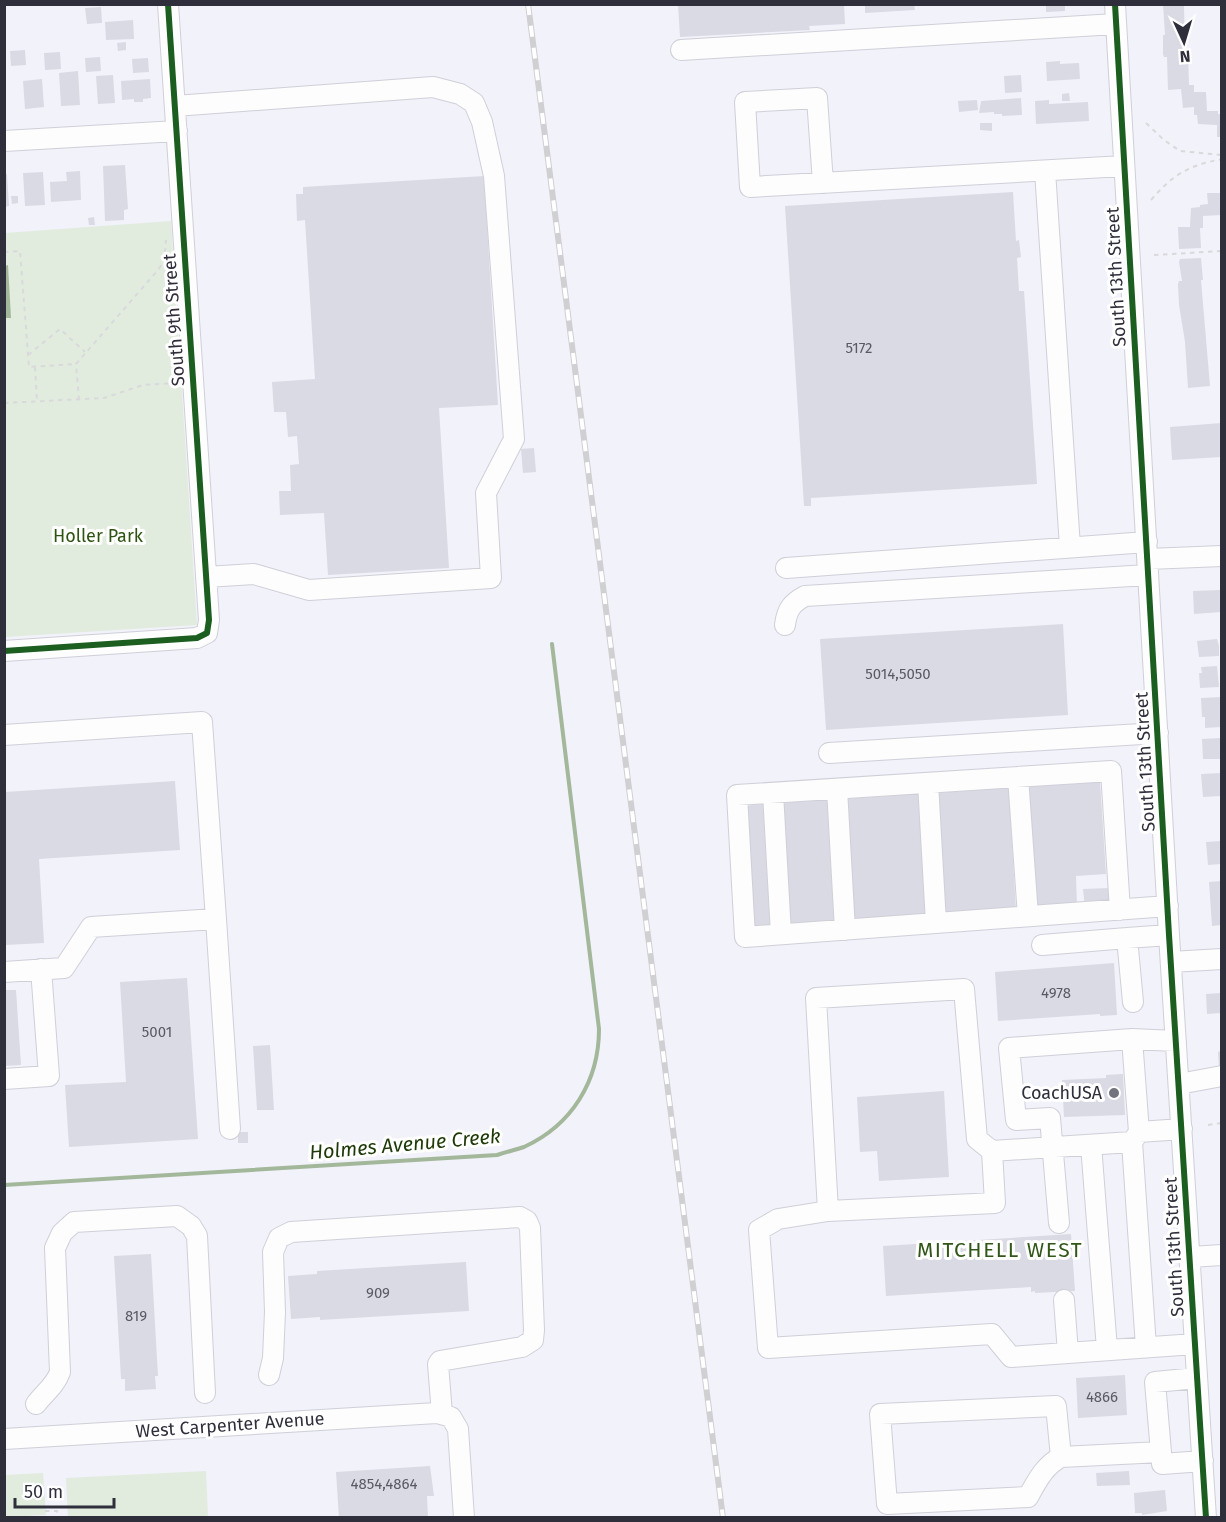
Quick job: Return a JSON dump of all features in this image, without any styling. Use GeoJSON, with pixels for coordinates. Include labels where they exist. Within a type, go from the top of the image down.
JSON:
{"type":"FeatureCollection","features":[{"type":"Feature","properties":{"kind":"street","name":"South 9th Street"},"geometry":{"type":"LineString","coordinates":[[4,651],[197,638],[207,633],[209,620],[168,4]]}},
{"type":"Feature","properties":{"kind":"street"},"geometry":{"type":"LineString","coordinates":[[681,50],[1115,14]]}},
{"type":"Feature","properties":{"kind":"street","name":"South 13th Street"},"geometry":{"type":"LineString","coordinates":[[1115,14],[1206,1518]]}},
{"type":"Feature","properties":{"kind":"street"},"geometry":{"type":"LineString","coordinates":[[175,106],[433,87],[460,94],[474,103],[482,122],[494,176],[514,439],[486,493],[491,578],[309,590],[254,574],[206,577]]}},
{"type":"Feature","properties":{"kind":"street"},"geometry":{"type":"LineString","coordinates":[[823,183],[817,98],[745,102],[750,187],[1045,171],[1124,166]]}},
{"type":"Feature","properties":{"kind":"street"},"geometry":{"type":"LineString","coordinates":[[4,141],[177,131]]}},
{"type":"Feature","properties":{"kind":"street"},"geometry":{"type":"LineString","coordinates":[[1045,171],[1070,547]]}},
{"type":"Feature","properties":{"kind":"street"},"geometry":{"type":"LineString","coordinates":[[786,568],[1070,547],[1148,559]]}},
{"type":"Feature","properties":{"kind":"street"},"geometry":{"type":"LineString","coordinates":[[785,625],[786,613],[794,602],[805,596],[1148,559],[1221,556]]}},
{"type":"Feature","properties":{"kind":"street"},"geometry":{"type":"LineString","coordinates":[[4,735],[202,722],[230,1129]]}},
{"type":"Feature","properties":{"kind":"street"},"geometry":{"type":"LineString","coordinates":[[829,753],[1158,733]]}},
{"type":"Feature","properties":{"kind":"street"},"geometry":{"type":"LineString","coordinates":[[1120,910],[1111,771],[737,795],[745,937],[1120,910],[1168,906]]}},
{"type":"Feature","properties":{"kind":"street"},"geometry":{"type":"LineString","coordinates":[[1018,777],[1028,916]]}},
{"type":"Feature","properties":{"kind":"street"},"geometry":{"type":"LineString","coordinates":[[928,783],[936,923]]}},
{"type":"Feature","properties":{"kind":"street"},"geometry":{"type":"LineString","coordinates":[[837,789],[845,930]]}},
{"type":"Feature","properties":{"kind":"street"},"geometry":{"type":"LineString","coordinates":[[773,793],[781,934]]}},
{"type":"Feature","properties":{"kind":"street"},"geometry":{"type":"LineString","coordinates":[[4,972],[64,968],[91,927],[216,919]]}},
{"type":"Feature","properties":{"kind":"street"},"geometry":{"type":"LineString","coordinates":[[1042,945],[1169,935]]}},
{"type":"Feature","properties":{"kind":"street"},"geometry":{"type":"LineString","coordinates":[[1127,938],[1133,1002]]}},
{"type":"Feature","properties":{"kind":"street"},"geometry":{"type":"LineString","coordinates":[[1171,962],[1221,959]]}},
{"type":"Feature","properties":{"kind":"street"},"geometry":{"type":"LineString","coordinates":[[4,1079],[49,1076],[41,969]]}},
{"type":"Feature","properties":{"kind":"street"},"geometry":{"type":"LineString","coordinates":[[828,1211],[816,998],[964,989],[977,1139],[992,1151],[1091,1145],[1182,1129]]}},
{"type":"Feature","properties":{"kind":"street"},"geometry":{"type":"LineString","coordinates":[[1132,1039],[1146,1347]]}},
{"type":"Feature","properties":{"kind":"street"},"geometry":{"type":"LineString","coordinates":[[1059,1223],[1050,1118],[1016,1120],[1009,1048],[1132,1039],[1176,1041]]}},
{"type":"Feature","properties":{"kind":"street"},"geometry":{"type":"LineString","coordinates":[[1179,1084],[1221,1076]]}},
{"type":"Feature","properties":{"kind":"street"},"geometry":{"type":"LineString","coordinates":[[1091,1145],[1107,1350]]}},
{"type":"Feature","properties":{"kind":"street"},"geometry":{"type":"LineString","coordinates":[[992,1151],[994,1203],[828,1211],[778,1219],[759,1230],[768,1348],[992,1334],[1011,1357],[1195,1344]]}},
{"type":"Feature","properties":{"kind":"street"},"geometry":{"type":"LineString","coordinates":[[36,1404],[44,1393],[56,1384],[60,1372],[55,1248],[62,1233],[74,1222],[177,1216],[190,1226],[197,1236],[205,1393]]}},
{"type":"Feature","properties":{"kind":"street"},"geometry":{"type":"LineString","coordinates":[[269,1375],[273,1358],[275,1312],[273,1252],[279,1238],[291,1232],[520,1217],[527,1221],[530,1228],[533,1340],[522,1347],[440,1361],[438,1364],[448,1417],[459,1438],[464,1518]]}},
{"type":"Feature","properties":{"kind":"street"},"geometry":{"type":"LineString","coordinates":[[1190,1257],[1221,1255]]}},
{"type":"Feature","properties":{"kind":"street"},"geometry":{"type":"LineString","coordinates":[[1064,1300],[1068,1353]]}},
{"type":"Feature","properties":{"kind":"street"},"geometry":{"type":"LineString","coordinates":[[1197,1378],[1155,1382],[1162,1464],[1203,1461]]}},
{"type":"Feature","properties":{"kind":"street"},"geometry":{"type":"LineString","coordinates":[[1061,1457],[1056,1406],[880,1414],[887,1504],[1028,1497],[1043,1471],[1061,1457],[1161,1452]]}},
{"type":"Feature","properties":{"kind":"street","name":"West Carpenter Avenue"},"geometry":{"type":"LineString","coordinates":[[4,1439],[423,1412],[448,1417]]}},
{"type":"Feature","properties":{"kind":"path"},"geometry":{"type":"LineString","coordinates":[[1146,123],[1180,151],[1221,157]]}},
{"type":"Feature","properties":{"kind":"path"},"geometry":{"type":"LineString","coordinates":[[1151,200],[1170,180],[1191,166],[1221,157]]}},
{"type":"Feature","properties":{"kind":"path"},"geometry":{"type":"LineString","coordinates":[[78,400],[76,364],[158,270],[164,261],[166,240]]}},
{"type":"Feature","properties":{"kind":"path"},"geometry":{"type":"LineString","coordinates":[[4,252],[20,251],[29,367],[76,364]]}},
{"type":"Feature","properties":{"kind":"path"},"geometry":{"type":"LineString","coordinates":[[1154,255],[1221,251]]}},
{"type":"Feature","properties":{"kind":"path"},"geometry":{"type":"LineString","coordinates":[[28,355],[60,329],[85,352]]}},
{"type":"Feature","properties":{"kind":"path"},"geometry":{"type":"LineString","coordinates":[[35,367],[37,402]]}},
{"type":"Feature","properties":{"kind":"path"},"geometry":{"type":"LineString","coordinates":[[4,403],[104,398],[143,385],[194,382]]}},
{"type":"Feature","properties":{"kind":"path"},"geometry":{"type":"LineString","coordinates":[[1208,1125],[1221,1123]]}},
{"type":"Feature","properties":{"kind":"path"},"geometry":{"type":"LineString","coordinates":[[45,1511],[57,1510],[58,1518]]}},
{"type":"Feature","properties":{"kind":"green space","name":"Holler Park"},"geometry":{"type":"Polygon","coordinates":[[[171,221],[197,625],[5,637],[5,233],[171,221]]]}},
{"type":"Feature","properties":{"kind":"green space"},"geometry":{"type":"Polygon","coordinates":[[[206,1471],[208,1517],[68,1517],[66,1478],[206,1471]]]}},
{"type":"Feature","properties":{"kind":"green space"},"geometry":{"type":"Polygon","coordinates":[[[43,1473],[46,1515],[5,1517],[5,1475],[43,1473]]]}},
{"type":"Feature","properties":{"kind":"shaded area"},"geometry":{"type":"Polygon","coordinates":[[[8,265],[11,318],[5,318],[5,266],[8,265]]]}},
{"type":"Feature","properties":{"kind":"building"},"geometry":{"type":"Polygon","coordinates":[[[678,4],[844,4],[845,24],[809,26],[810,30],[680,37],[678,4]]]}},
{"type":"Feature","properties":{"kind":"building"},"geometry":{"type":"Polygon","coordinates":[[[865,4],[914,4],[915,10],[865,13],[865,4]]]}},
{"type":"Feature","properties":{"kind":"building"},"geometry":{"type":"Polygon","coordinates":[[[1046,4],[1065,4],[1065,11],[1046,12],[1046,4]]]}},
{"type":"Feature","properties":{"kind":"building"},"geometry":{"type":"Polygon","coordinates":[[[1163,4],[1184,4],[1185,55],[1188,55],[1189,85],[1194,85],[1194,92],[1206,92],[1207,111],[1218,111],[1218,114],[1221,114],[1221,137],[1217,137],[1217,125],[1198,124],[1197,115],[1194,115],[1194,107],[1183,108],[1181,89],[1168,90],[1167,57],[1163,54],[1163,35],[1165,35],[1163,4]]]}},
{"type":"Feature","properties":{"kind":"building"},"geometry":{"type":"Polygon","coordinates":[[[101,7],[102,23],[87,24],[85,8],[101,7]]]}},
{"type":"Feature","properties":{"kind":"building"},"geometry":{"type":"Polygon","coordinates":[[[133,20],[134,39],[106,40],[105,22],[133,20]]]}},
{"type":"Feature","properties":{"kind":"building"},"geometry":{"type":"Polygon","coordinates":[[[126,42],[126,50],[118,51],[117,43],[126,42]]]}},
{"type":"Feature","properties":{"kind":"building"},"geometry":{"type":"Polygon","coordinates":[[[25,50],[26,65],[11,66],[10,51],[25,50]]]}},
{"type":"Feature","properties":{"kind":"building"},"geometry":{"type":"Polygon","coordinates":[[[60,52],[61,69],[45,70],[44,53],[60,52]]]}},
{"type":"Feature","properties":{"kind":"building"},"geometry":{"type":"Polygon","coordinates":[[[100,57],[101,71],[86,72],[85,58],[100,57]]]}},
{"type":"Feature","properties":{"kind":"building"},"geometry":{"type":"Polygon","coordinates":[[[148,58],[149,72],[133,73],[132,59],[148,58]]]}},
{"type":"Feature","properties":{"kind":"building"},"geometry":{"type":"Polygon","coordinates":[[[1060,61],[1060,64],[1079,63],[1080,79],[1047,81],[1046,62],[1060,61]]]}},
{"type":"Feature","properties":{"kind":"building"},"geometry":{"type":"Polygon","coordinates":[[[78,71],[80,105],[61,106],[59,73],[78,71]]]}},
{"type":"Feature","properties":{"kind":"building"},"geometry":{"type":"Polygon","coordinates":[[[113,75],[115,103],[98,104],[96,76],[113,75]]]}},
{"type":"Feature","properties":{"kind":"building"},"geometry":{"type":"Polygon","coordinates":[[[1021,75],[1022,92],[1005,93],[1004,76],[1021,75]]]}},
{"type":"Feature","properties":{"kind":"building"},"geometry":{"type":"Polygon","coordinates":[[[42,79],[44,107],[25,109],[23,81],[42,79]]]}},
{"type":"Feature","properties":{"kind":"building"},"geometry":{"type":"Polygon","coordinates":[[[150,79],[151,98],[143,99],[143,102],[134,102],[134,99],[122,100],[121,81],[150,79]]]}},
{"type":"Feature","properties":{"kind":"building"},"geometry":{"type":"Polygon","coordinates":[[[1069,93],[1070,101],[1062,101],[1062,94],[1069,93]]]}},
{"type":"Feature","properties":{"kind":"building"},"geometry":{"type":"Polygon","coordinates":[[[1021,98],[1022,115],[1002,116],[994,112],[979,113],[981,101],[1021,98]]]}},
{"type":"Feature","properties":{"kind":"building"},"geometry":{"type":"Polygon","coordinates":[[[977,100],[978,110],[959,112],[958,101],[977,100]]]}},
{"type":"Feature","properties":{"kind":"building"},"geometry":{"type":"Polygon","coordinates":[[[1049,100],[1049,104],[1088,102],[1089,121],[1036,124],[1035,101],[1049,100]]]}},
{"type":"Feature","properties":{"kind":"building"},"geometry":{"type":"Polygon","coordinates":[[[980,123],[992,123],[992,131],[980,130],[980,123]]]}},
{"type":"Feature","properties":{"kind":"building"},"geometry":{"type":"Polygon","coordinates":[[[125,165],[128,209],[124,210],[124,220],[105,221],[103,166],[125,165]]]}},
{"type":"Feature","properties":{"kind":"building"},"geometry":{"type":"Polygon","coordinates":[[[80,171],[81,200],[51,202],[50,182],[67,181],[66,172],[80,171]]]}},
{"type":"Feature","properties":{"kind":"building"},"geometry":{"type":"Polygon","coordinates":[[[43,172],[45,205],[25,206],[23,173],[43,172]]]}},
{"type":"Feature","properties":{"kind":"building"},"geometry":{"type":"Polygon","coordinates":[[[7,174],[9,206],[4,207],[4,175],[7,174]]]}},
{"type":"Feature","properties":{"kind":"building"},"geometry":{"type":"Polygon","coordinates":[[[484,176],[498,405],[439,408],[449,568],[328,575],[324,513],[280,515],[279,491],[291,491],[290,465],[299,464],[297,436],[288,437],[286,412],[274,412],[272,382],[315,379],[305,220],[297,221],[296,194],[303,194],[303,187],[484,176]]]}},
{"type":"Feature","properties":{"kind":"building"},"geometry":{"type":"Polygon","coordinates":[[[1013,192],[1016,241],[1019,240],[1021,257],[1017,258],[1019,291],[1024,291],[1037,484],[811,498],[811,506],[804,506],[785,206],[1013,192]]]}},
{"type":"Feature","properties":{"kind":"building"},"geometry":{"type":"Polygon","coordinates":[[[1207,193],[1221,193],[1221,215],[1203,216],[1203,228],[1200,228],[1201,248],[1179,249],[1178,227],[1190,227],[1191,208],[1208,204],[1207,193]]]}},
{"type":"Feature","properties":{"kind":"building"},"geometry":{"type":"Polygon","coordinates":[[[11,196],[18,196],[18,203],[12,204],[11,196]]]}},
{"type":"Feature","properties":{"kind":"building"},"geometry":{"type":"Polygon","coordinates":[[[94,217],[95,225],[89,225],[88,218],[94,217]]]}},
{"type":"Feature","properties":{"kind":"building"},"geometry":{"type":"Polygon","coordinates":[[[1201,258],[1210,386],[1188,388],[1185,342],[1179,305],[1178,284],[1182,281],[1179,262],[1180,259],[1201,258]]]}},
{"type":"Feature","properties":{"kind":"building"},"geometry":{"type":"Polygon","coordinates":[[[1221,423],[1221,457],[1172,460],[1170,427],[1221,423]]]}},
{"type":"Feature","properties":{"kind":"building"},"geometry":{"type":"Polygon","coordinates":[[[534,448],[536,472],[523,473],[521,449],[534,448]]]}},
{"type":"Feature","properties":{"kind":"building"},"geometry":{"type":"Polygon","coordinates":[[[1221,590],[1221,612],[1194,614],[1193,591],[1221,590]]]}},
{"type":"Feature","properties":{"kind":"building"},"geometry":{"type":"Polygon","coordinates":[[[1063,624],[1068,715],[826,730],[820,639],[1063,624]]]}},
{"type":"Feature","properties":{"kind":"building"},"geometry":{"type":"Polygon","coordinates":[[[1217,639],[1219,656],[1199,657],[1197,641],[1217,639]]]}},
{"type":"Feature","properties":{"kind":"building"},"geometry":{"type":"Polygon","coordinates":[[[1217,666],[1219,687],[1200,688],[1201,667],[1217,666]]]}},
{"type":"Feature","properties":{"kind":"building"},"geometry":{"type":"Polygon","coordinates":[[[1221,697],[1221,727],[1205,728],[1201,698],[1221,697]]]}},
{"type":"Feature","properties":{"kind":"building"},"geometry":{"type":"Polygon","coordinates":[[[1221,738],[1221,759],[1203,759],[1202,739],[1221,738]]]}},
{"type":"Feature","properties":{"kind":"building"},"geometry":{"type":"Polygon","coordinates":[[[1221,773],[1221,796],[1203,797],[1201,774],[1221,773]]]}},
{"type":"Feature","properties":{"kind":"building"},"geometry":{"type":"Polygon","coordinates":[[[175,781],[180,850],[39,859],[44,943],[5,945],[5,792],[175,781]]]}},
{"type":"Feature","properties":{"kind":"building"},"geometry":{"type":"Polygon","coordinates":[[[1100,782],[1106,874],[1076,876],[1077,907],[1034,909],[1026,787],[1100,782]]]}},
{"type":"Feature","properties":{"kind":"building"},"geometry":{"type":"Polygon","coordinates":[[[1009,788],[1016,911],[943,916],[935,793],[1009,788]]]}},
{"type":"Feature","properties":{"kind":"building"},"geometry":{"type":"Polygon","coordinates":[[[918,794],[926,916],[852,921],[844,799],[918,794]]]}},
{"type":"Feature","properties":{"kind":"building"},"geometry":{"type":"Polygon","coordinates":[[[827,800],[834,922],[788,925],[780,803],[827,800]]]}},
{"type":"Feature","properties":{"kind":"building"},"geometry":{"type":"Polygon","coordinates":[[[763,804],[770,926],[752,927],[744,806],[763,804]]]}},
{"type":"Feature","properties":{"kind":"building"},"geometry":{"type":"Polygon","coordinates":[[[1221,841],[1221,864],[1208,865],[1206,842],[1221,841]]]}},
{"type":"Feature","properties":{"kind":"building"},"geometry":{"type":"Polygon","coordinates":[[[1221,881],[1221,925],[1212,926],[1209,882],[1221,881]]]}},
{"type":"Feature","properties":{"kind":"building"},"geometry":{"type":"Polygon","coordinates":[[[1109,888],[1110,907],[1085,908],[1083,889],[1109,888]]]}},
{"type":"Feature","properties":{"kind":"building"},"geometry":{"type":"Polygon","coordinates":[[[1114,963],[1117,1015],[1100,1016],[1100,1014],[998,1021],[995,972],[1114,963]]]}},
{"type":"Feature","properties":{"kind":"building"},"geometry":{"type":"Polygon","coordinates":[[[187,978],[198,1139],[69,1147],[65,1085],[126,1082],[120,982],[187,978]]]}},
{"type":"Feature","properties":{"kind":"building"},"geometry":{"type":"Polygon","coordinates":[[[4,990],[16,990],[21,1065],[4,1066],[4,990]]]}},
{"type":"Feature","properties":{"kind":"building"},"geometry":{"type":"Polygon","coordinates":[[[1221,993],[1221,1013],[1207,1014],[1206,994],[1221,993]]]}},
{"type":"Feature","properties":{"kind":"building"},"geometry":{"type":"Polygon","coordinates":[[[270,1045],[274,1110],[257,1110],[253,1046],[270,1045]]]}},
{"type":"Feature","properties":{"kind":"building"},"geometry":{"type":"Polygon","coordinates":[[[1221,1051],[1221,1069],[1219,1069],[1218,1052],[1221,1051]]]}},
{"type":"Feature","properties":{"kind":"building"},"geometry":{"type":"Polygon","coordinates":[[[1123,1074],[1125,1115],[1064,1117],[1062,1080],[1106,1078],[1106,1075],[1123,1074]]]}},
{"type":"Feature","properties":{"kind":"building"},"geometry":{"type":"Polygon","coordinates":[[[944,1091],[949,1177],[879,1181],[877,1151],[860,1152],[857,1097],[944,1091]]]}},
{"type":"Feature","properties":{"kind":"building"},"geometry":{"type":"Polygon","coordinates":[[[238,1132],[248,1132],[248,1143],[238,1143],[238,1132]]]}},
{"type":"Feature","properties":{"kind":"building"},"geometry":{"type":"Polygon","coordinates":[[[1071,1234],[1075,1291],[1035,1293],[1035,1291],[1031,1292],[1031,1287],[886,1296],[883,1246],[1071,1234]]]}},
{"type":"Feature","properties":{"kind":"building"},"geometry":{"type":"Polygon","coordinates":[[[151,1254],[158,1376],[155,1376],[156,1389],[125,1391],[125,1379],[121,1379],[114,1256],[151,1254]]]}},
{"type":"Feature","properties":{"kind":"building"},"geometry":{"type":"Polygon","coordinates":[[[466,1262],[469,1311],[320,1320],[320,1317],[291,1319],[288,1276],[317,1274],[317,1271],[466,1262]]]}},
{"type":"Feature","properties":{"kind":"building"},"geometry":{"type":"Polygon","coordinates":[[[1125,1375],[1127,1415],[1078,1418],[1076,1378],[1125,1375]]]}},
{"type":"Feature","properties":{"kind":"building"},"geometry":{"type":"Polygon","coordinates":[[[430,1466],[434,1496],[427,1496],[428,1518],[339,1518],[336,1472],[430,1466]]]}},
{"type":"Feature","properties":{"kind":"building"},"geometry":{"type":"Polygon","coordinates":[[[1129,1471],[1130,1485],[1097,1486],[1096,1473],[1129,1471]]]}},
{"type":"Feature","properties":{"kind":"building"},"geometry":{"type":"Polygon","coordinates":[[[1165,1490],[1167,1511],[1142,1515],[1142,1513],[1135,1513],[1134,1493],[1165,1490]]]}},
{"type":"Feature","properties":{"kind":"waterway","name":"Holmes Avenue Creek"},"geometry":{"type":"LineString","coordinates":[[4,1185],[497,1155],[524,1147],[556,1127],[580,1099],[588,1083],[598,1048],[599,1029],[552,644]]}},
{"type":"Feature","properties":{"kind":"railway"},"geometry":{"type":"LineString","coordinates":[[528,4],[723,1518]]}},
{"type":"Feature","properties":{"kind":"cycle path"},"geometry":{"type":"LineString","coordinates":[[4,651],[197,638],[207,633],[209,620],[168,4]]}},
{"type":"Feature","properties":{"kind":"cycle path"},"geometry":{"type":"LineString","coordinates":[[1115,4],[1169,935],[1206,1518]]}},
{"type":"Feature","properties":{"kind":"place","name":"CoachUSA"},"geometry":{"type":"Point","coordinates":[1114,1093]}},
{"type":"Feature","properties":{"kind":"district","name":"MITCHELL WEST"},"geometry":{"type":"Point","coordinates":[1000,1250]}}]}
